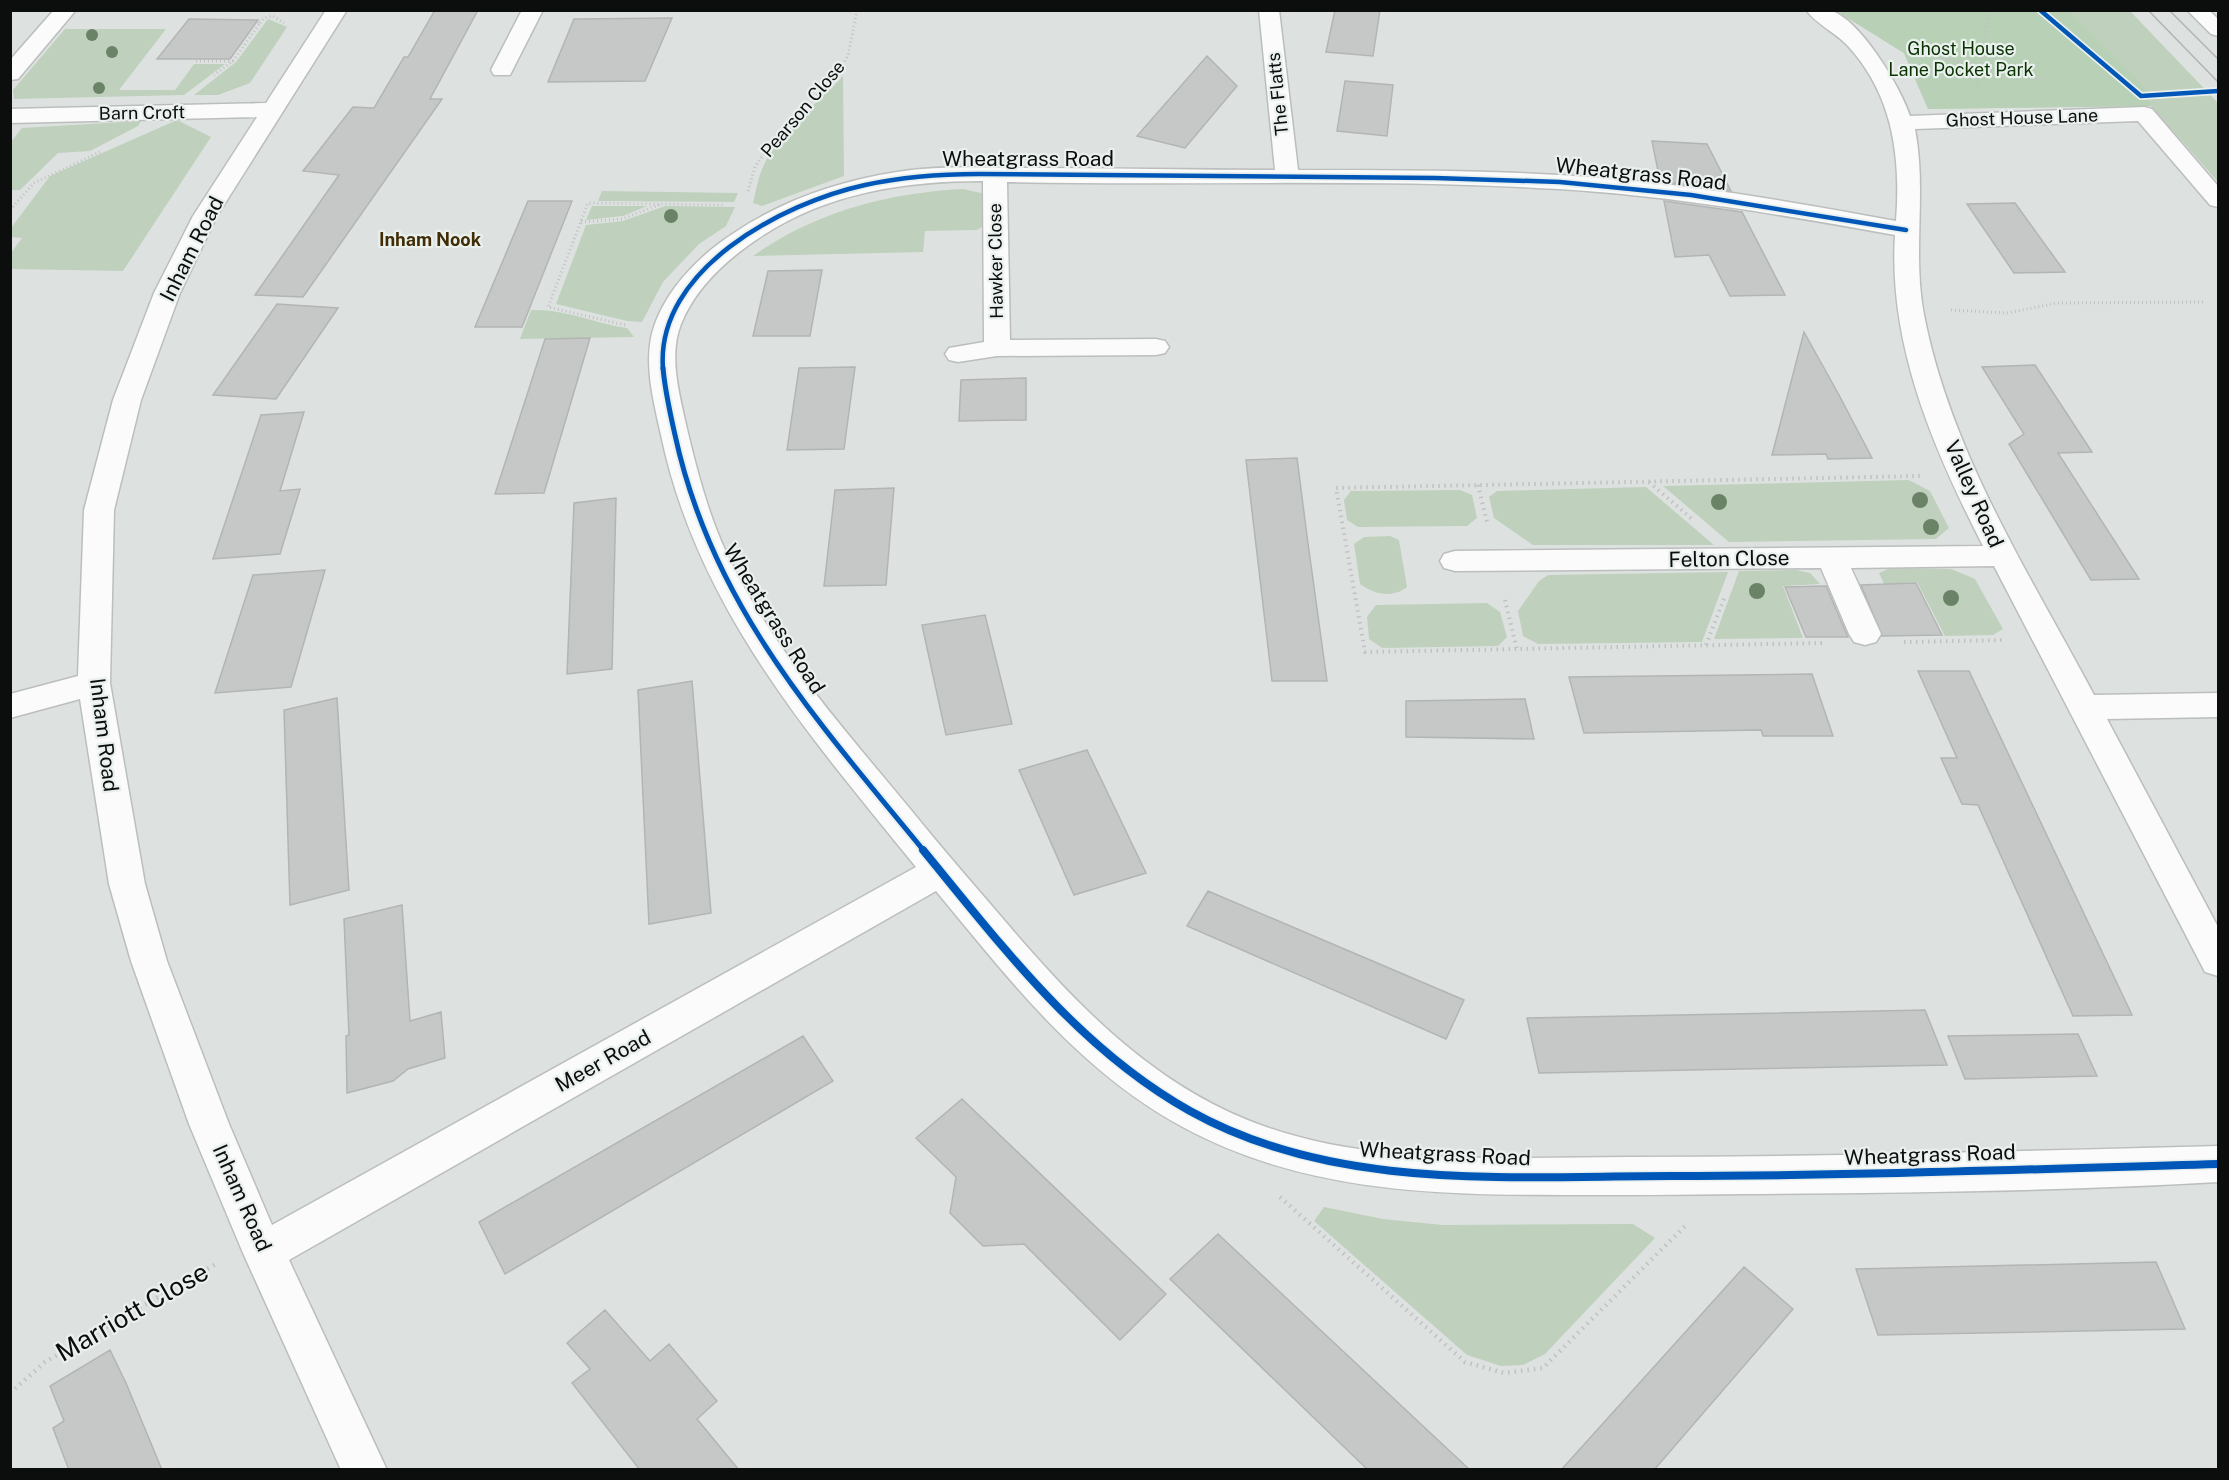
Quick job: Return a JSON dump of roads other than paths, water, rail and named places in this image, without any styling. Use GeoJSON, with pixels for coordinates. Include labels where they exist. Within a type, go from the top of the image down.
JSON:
{"type":"FeatureCollection","features":[{"type":"Feature","properties":{"kind":"street"},"geometry":{"type":"LineString","coordinates":[[10,74],[66,10]]}},
{"type":"Feature","properties":{"kind":"street","name":"Inham Road"},"geometry":{"type":"LineString","coordinates":[[337,10],[205,216],[167,293],[127,400],[99,510],[94,683],[127,884],[149,961],[209,1124],[365,1470]]}},
{"type":"Feature","properties":{"kind":"street"},"geometry":{"type":"LineString","coordinates":[[502,70],[534,10]]}},
{"type":"Feature","properties":{"kind":"street","name":"The Flatts"},"geometry":{"type":"LineString","coordinates":[[1269,10],[1287,177]]}},
{"type":"Feature","properties":{"kind":"street","name":"Valley Road"},"geometry":{"type":"LineString","coordinates":[[1815,10],[1854,39],[1879,72],[1900,123],[1910,177],[1906,272],[1920,356],[1933,400],[1974,502],[2218,961]]}},
{"type":"Feature","properties":{"kind":"street"},"geometry":{"type":"LineString","coordinates":[[2197,10],[2218,30]]}},
{"type":"Feature","properties":{"kind":"street","name":"Barn Croft"},"geometry":{"type":"LineString","coordinates":[[10,116],[273,111]]}},
{"type":"Feature","properties":{"kind":"street","name":"Ghost House Lane"},"geometry":{"type":"LineString","coordinates":[[1900,123],[2144,114],[2218,200]]}},
{"type":"Feature","properties":{"kind":"street","name":"Wheatgrass Road"},"geometry":{"type":"LineString","coordinates":[[1906,230],[1706,196],[1566,182],[1458,177],[995,174],[894,179],[852,188],[800,206],[774,219],[729,248],[700,274],[682,299],[667,329],[662,362],[667,398],[692,501],[712,554],[789,683],[940,872],[1066,1018],[1101,1050],[1150,1089],[1235,1134],[1328,1162],[1381,1171],[1444,1175],[1734,1177],[2218,1164]]}},
{"type":"Feature","properties":{"kind":"street","name":"Hawker Close"},"geometry":{"type":"LineString","coordinates":[[995,174],[997,348]]}},
{"type":"Feature","properties":{"kind":"street","name":"Hawker Close"},"geometry":{"type":"LineString","coordinates":[[958,354],[997,348],[1156,347]]}},
{"type":"Feature","properties":{"kind":"street","name":"Felton Close"},"geometry":{"type":"LineString","coordinates":[[1455,561],[2002,556]]}},
{"type":"Feature","properties":{"kind":"street"},"geometry":{"type":"LineString","coordinates":[[1832,558],[1865,634]]}},
{"type":"Feature","properties":{"kind":"street"},"geometry":{"type":"LineString","coordinates":[[10,706],[94,683]]}},
{"type":"Feature","properties":{"kind":"street"},"geometry":{"type":"LineString","coordinates":[[2085,707],[2218,705]]}},
{"type":"Feature","properties":{"kind":"street","name":"Meer Road"},"geometry":{"type":"LineString","coordinates":[[262,1245],[940,872]]}},
{"type":"Feature","properties":{"kind":"tram line"},"geometry":{"type":"LineString","coordinates":[[2148,10],[2218,82]]}},
{"type":"Feature","properties":{"kind":"tram line"},"geometry":{"type":"LineString","coordinates":[[2169,10],[2218,59]]}},
{"type":"Feature","properties":{"kind":"district","name":"Inham Nook"},"geometry":{"type":"Point","coordinates":[430,240]}},
{"type":"Feature","properties":{"kind":"park label","name":"Ghost House Lane Pocket Park"},"geometry":{"type":"Point","coordinates":[1961,59]}}]}
